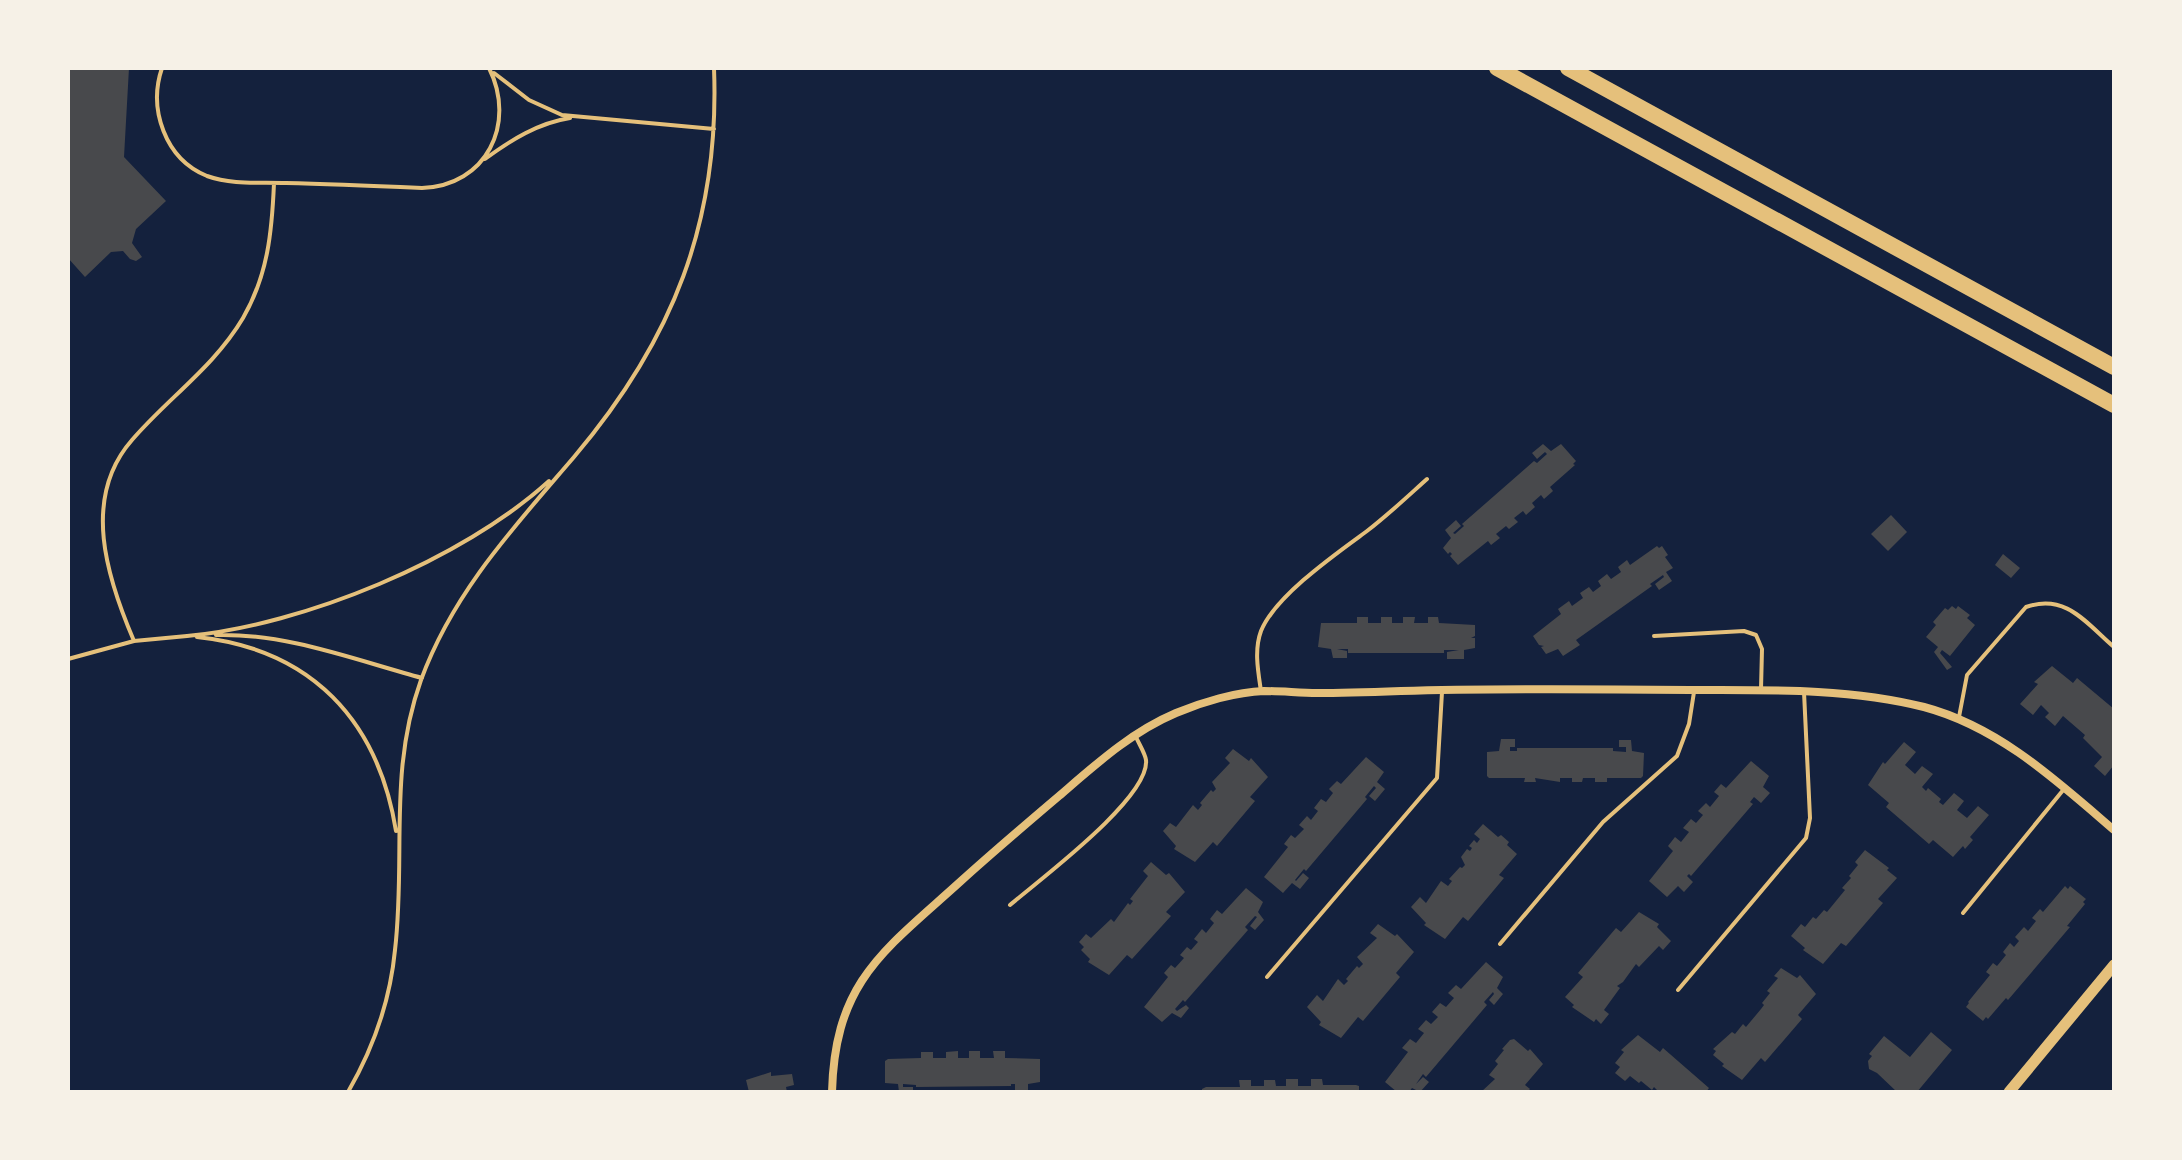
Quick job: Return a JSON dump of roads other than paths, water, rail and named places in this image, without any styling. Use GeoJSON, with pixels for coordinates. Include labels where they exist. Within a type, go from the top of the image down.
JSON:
{"type":"FeatureCollection","features":[{"type":"Feature","properties":{"kind":"highway"},"geometry":{"type":"LineString","coordinates":[[1497,68],[2114,405]]}},
{"type":"Feature","properties":{"kind":"highway"},"geometry":{"type":"LineString","coordinates":[[1568,68],[2114,367]]}},
{"type":"Feature","properties":{"kind":"street"},"geometry":{"type":"LineString","coordinates":[[832,1092],[833,1060],[842,1021],[858,985],[878,957],[985,859],[1114,749],[1192,707],[1261,691],[1761,689],[1885,699],[1959,719],[1995,737],[2065,787],[2114,830]]}},
{"type":"Feature","properties":{"kind":"street"},"geometry":{"type":"LineString","coordinates":[[2009,1092],[2114,965]]}},
{"type":"Feature","properties":{"kind":"lane"},"geometry":{"type":"LineString","coordinates":[[162,68],[157,84],[157,110],[164,133],[179,156],[203,174],[220,180],[427,188],[449,184],[527,132],[576,118]]}},
{"type":"Feature","properties":{"kind":"lane"},"geometry":{"type":"LineString","coordinates":[[476,166],[492,146],[500,122],[498,91],[490,68]]}},
{"type":"Feature","properties":{"kind":"lane"},"geometry":{"type":"LineString","coordinates":[[490,68],[502,81],[529,100],[556,113],[576,118],[714,129]]}},
{"type":"Feature","properties":{"kind":"lane"},"geometry":{"type":"LineString","coordinates":[[348,1092],[375,1039],[390,986],[397,934],[399,782],[402,756],[422,678],[439,638],[470,584],[502,541],[574,457],[635,374],[675,301],[707,194],[714,129],[714,68]]}},
{"type":"Feature","properties":{"kind":"lane"},"geometry":{"type":"LineString","coordinates":[[134,641],[115,593],[104,542],[102,508],[108,480],[132,439],[213,359],[241,320],[266,264],[272,233],[274,183]]}},
{"type":"Feature","properties":{"kind":"lane"},"geometry":{"type":"LineString","coordinates":[[187,636],[247,626],[315,606],[414,568],[494,525],[546,484],[574,457]]}},
{"type":"Feature","properties":{"kind":"lane"},"geometry":{"type":"LineString","coordinates":[[1261,691],[1256,653],[1261,631],[1274,609],[1349,541],[1366,531],[1427,479]]}},
{"type":"Feature","properties":{"kind":"lane"},"geometry":{"type":"LineString","coordinates":[[1959,719],[1967,675],[2026,607],[2040,602],[2066,605],[2114,647]]}},
{"type":"Feature","properties":{"kind":"lane"},"geometry":{"type":"LineString","coordinates":[[1654,636],[1744,631],[1756,635],[1762,649],[1761,689]]}},
{"type":"Feature","properties":{"kind":"lane"},"geometry":{"type":"LineString","coordinates":[[68,659],[134,641],[222,635],[266,639],[339,654],[422,678]]}},
{"type":"Feature","properties":{"kind":"lane"},"geometry":{"type":"LineString","coordinates":[[187,636],[226,640],[253,647],[294,666],[331,693],[353,718],[379,769],[390,802],[398,851]]}},
{"type":"Feature","properties":{"kind":"lane"},"geometry":{"type":"LineString","coordinates":[[1267,977],[1437,778],[1442,690]]}},
{"type":"Feature","properties":{"kind":"lane"},"geometry":{"type":"LineString","coordinates":[[1500,944],[1603,822],[1677,756],[1689,724],[1694,690]]}},
{"type":"Feature","properties":{"kind":"lane"},"geometry":{"type":"LineString","coordinates":[[1678,990],[1806,838],[1810,818],[1804,692]]}},
{"type":"Feature","properties":{"kind":"lane"},"geometry":{"type":"LineString","coordinates":[[1010,905],[1123,808],[1141,781],[1146,761],[1135,735]]}},
{"type":"Feature","properties":{"kind":"lane"},"geometry":{"type":"LineString","coordinates":[[1963,913],[2065,787]]}}]}
